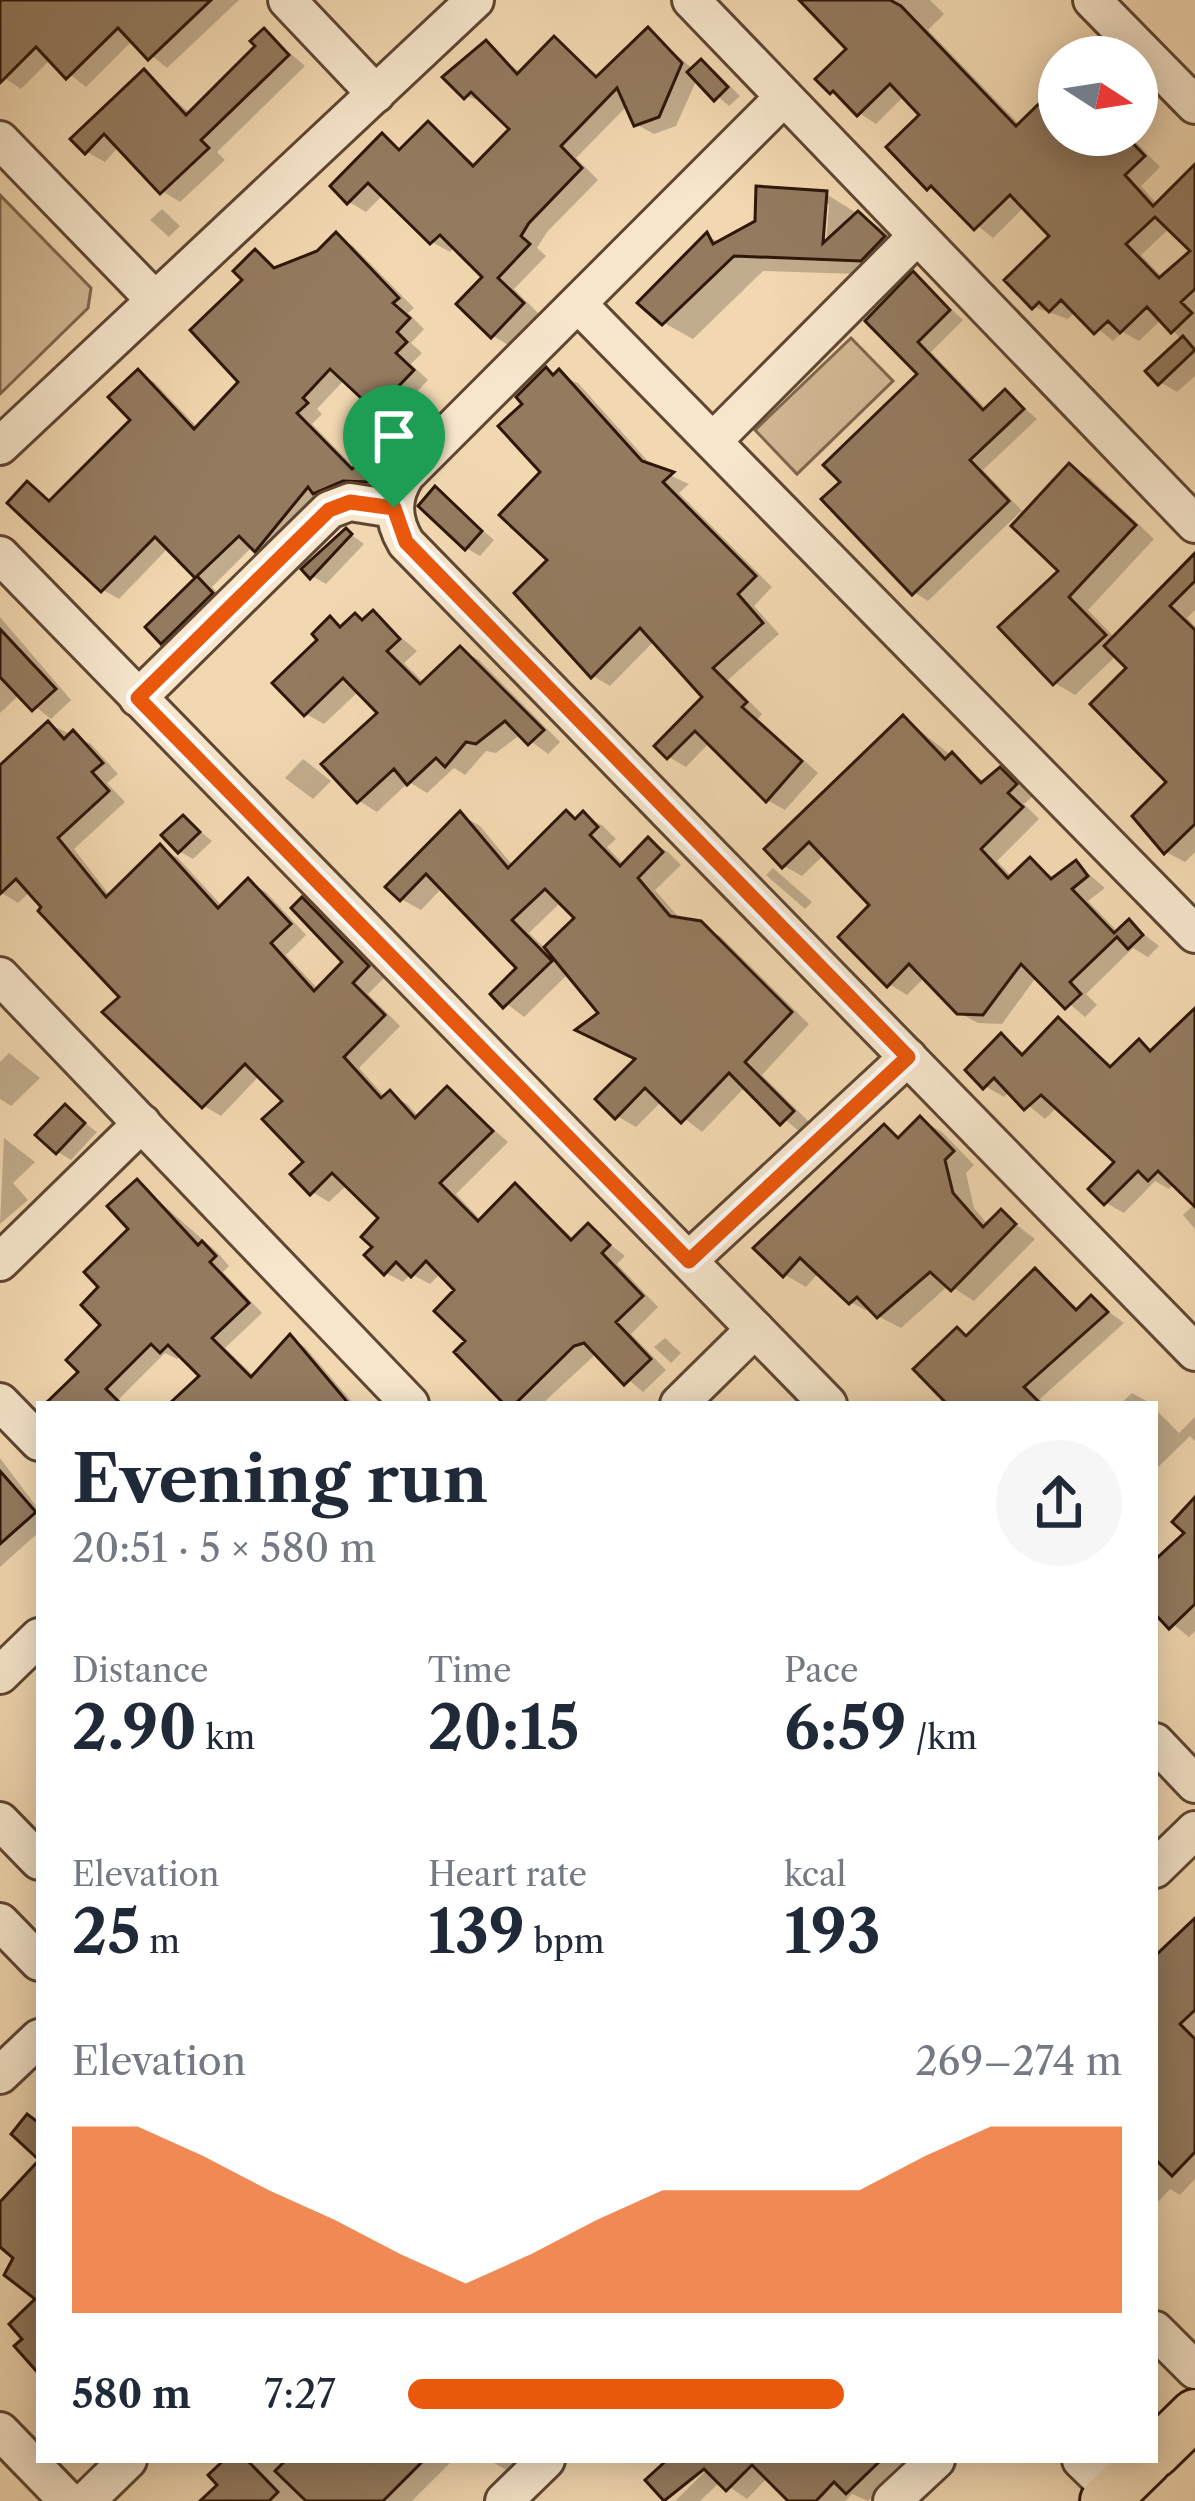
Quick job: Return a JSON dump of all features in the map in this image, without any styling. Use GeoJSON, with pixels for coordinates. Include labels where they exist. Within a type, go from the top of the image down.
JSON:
{"type":"FeatureCollection","features":[{"type":"Feature","properties":{"kind":"main road"},"geometry":{"type":"LineString","coordinates":[[1158,2450],[1195,2414]]}},
{"type":"Feature","properties":{"kind":"street"},"geometry":{"type":"LineString","coordinates":[[287,0],[376,94]]}},
{"type":"Feature","properties":{"kind":"street"},"geometry":{"type":"LineString","coordinates":[[0,446],[475,0]]}},
{"type":"Feature","properties":{"kind":"street"},"geometry":{"type":"LineString","coordinates":[[691,0],[1195,524]]}},
{"type":"Feature","properties":{"kind":"street"},"geometry":{"type":"LineString","coordinates":[[1092,0],[1195,105]]}},
{"type":"Feature","properties":{"kind":"street"},"geometry":{"type":"LineString","coordinates":[[784,97],[406,475],[394,508],[406,542],[1195,1352]]}},
{"type":"Feature","properties":{"kind":"street"},"geometry":{"type":"LineString","coordinates":[[0,140],[153,298]]}},
{"type":"Feature","properties":{"kind":"street"},"geometry":{"type":"LineString","coordinates":[[713,441],[917,236]]}},
{"type":"Feature","properties":{"kind":"street"},"geometry":{"type":"LineString","coordinates":[[578,304],[1195,934]]}},
{"type":"Feature","properties":{"kind":"street"},"geometry":{"type":"LineString","coordinates":[[138,698],[329,510],[350,502],[394,508]]}},
{"type":"Feature","properties":{"kind":"street"},"geometry":{"type":"LineString","coordinates":[[0,555],[825,1401]]}},
{"type":"Feature","properties":{"kind":"street"},"geometry":{"type":"LineString","coordinates":[[0,976],[407,1401]]}},
{"type":"Feature","properties":{"kind":"street"},"geometry":{"type":"LineString","coordinates":[[689,1261],[908,1057]]}},
{"type":"Feature","properties":{"kind":"street"},"geometry":{"type":"LineString","coordinates":[[0,1262],[142,1123]]}},
{"type":"Feature","properties":{"kind":"street"},"geometry":{"type":"LineString","coordinates":[[682,1401],[755,1328]]}},
{"type":"Feature","properties":{"kind":"street"},"geometry":{"type":"LineString","coordinates":[[0,1402],[36,1439]]}},
{"type":"Feature","properties":{"kind":"street"},"geometry":{"type":"LineString","coordinates":[[0,1675],[36,1640]]}},
{"type":"Feature","properties":{"kind":"street"},"geometry":{"type":"LineString","coordinates":[[1158,1745],[1195,1784]]}},
{"type":"Feature","properties":{"kind":"street"},"geometry":{"type":"LineString","coordinates":[[0,1821],[36,1859]]}},
{"type":"Feature","properties":{"kind":"street"},"geometry":{"type":"LineString","coordinates":[[1158,1866],[1195,1830]]}},
{"type":"Feature","properties":{"kind":"street"},"geometry":{"type":"LineString","coordinates":[[0,1922],[36,1959]]}},
{"type":"Feature","properties":{"kind":"street"},"geometry":{"type":"LineString","coordinates":[[0,2075],[36,2041]]}},
{"type":"Feature","properties":{"kind":"street"},"geometry":{"type":"LineString","coordinates":[[1158,2333],[1195,2370]]}},
{"type":"Feature","properties":{"kind":"street"},"geometry":{"type":"LineString","coordinates":[[0,2431],[68,2501]]}},
{"type":"Feature","properties":{"kind":"street"},"geometry":{"type":"LineString","coordinates":[[86,2501],[125,2463]]}},
{"type":"Feature","properties":{"kind":"street"},"geometry":{"type":"LineString","coordinates":[[504,2501],[543,2463]]}},
{"type":"Feature","properties":{"kind":"street"},"geometry":{"type":"LineString","coordinates":[[892,2501],[933,2463]]}},
{"type":"Feature","properties":{"kind":"shaded area"},"geometry":{"type":"Polygon","coordinates":[[[0,195],[91,288],[88,308],[0,394],[0,195]]]}},
{"type":"Feature","properties":{"kind":"shaded area"},"geometry":{"type":"Polygon","coordinates":[[[851,338],[893,381],[797,474],[755,430],[851,338]]]}},
{"type":"Feature","properties":{"kind":"building"},"geometry":{"type":"Polygon","coordinates":[[[0,0],[211,0],[148,60],[118,28],[66,79],[36,47],[0,83],[0,0]]]}},
{"type":"Feature","properties":{"kind":"building"},"geometry":{"type":"Polygon","coordinates":[[[799,0],[890,0],[1016,126],[1038,105],[1038,156],[1145,156],[1125,175],[1153,206],[1195,164],[1195,289],[1181,302],[1192,313],[1171,333],[1147,307],[1120,333],[1108,321],[1094,334],[1061,300],[1049,312],[1039,302],[1032,309],[1004,280],[1049,236],[1010,195],[974,230],[931,186],[927,190],[886,147],[919,115],[890,84],[857,116],[815,79],[846,49],[799,0]],[[1155,217],[1126,244],[1159,278],[1190,251],[1155,217]]]}},
{"type":"Feature","properties":{"kind":"building"},"geometry":{"type":"Polygon","coordinates":[[[648,27],[682,63],[659,117],[634,126],[617,88],[561,146],[582,168],[529,223],[521,236],[530,244],[498,278],[524,303],[491,338],[456,304],[482,277],[440,235],[430,244],[368,183],[347,204],[330,186],[382,133],[399,150],[428,121],[473,166],[509,129],[471,92],[464,99],[442,77],[486,40],[517,74],[554,36],[596,77],[648,27]]]}},
{"type":"Feature","properties":{"kind":"building"},"geometry":{"type":"Polygon","coordinates":[[[264,28],[289,55],[201,140],[209,148],[160,194],[104,134],[85,154],[70,139],[144,69],[186,115],[255,46],[250,41],[264,28]]]}},
{"type":"Feature","properties":{"kind":"building"},"geometry":{"type":"Polygon","coordinates":[[[701,59],[728,87],[714,101],[687,72],[701,59]]]}},
{"type":"Feature","properties":{"kind":"building"},"geometry":{"type":"Polygon","coordinates":[[[756,186],[827,191],[823,243],[858,211],[885,236],[861,261],[734,256],[662,325],[637,303],[707,232],[713,244],[755,221],[756,186]]]}},
{"type":"Feature","properties":{"kind":"building"},"geometry":{"type":"Polygon","coordinates":[[[336,232],[399,298],[393,303],[410,318],[397,332],[407,342],[396,353],[414,370],[375,411],[330,369],[303,398],[308,403],[297,413],[352,469],[372,450],[386,465],[368,482],[343,481],[313,494],[308,487],[255,552],[239,536],[197,576],[213,593],[161,644],[145,627],[195,578],[155,537],[101,592],[7,503],[27,481],[49,501],[130,420],[108,397],[138,369],[194,429],[238,382],[190,330],[242,280],[233,271],[255,249],[274,268],[317,251],[336,232]]]}},
{"type":"Feature","properties":{"kind":"building"},"geometry":{"type":"Polygon","coordinates":[[[913,271],[950,310],[918,342],[983,410],[1005,389],[1024,409],[970,460],[1009,501],[912,595],[821,499],[840,482],[823,465],[917,374],[865,321],[913,271]]]}},
{"type":"Feature","properties":{"kind":"building"},"geometry":{"type":"Polygon","coordinates":[[[1183,336],[1195,350],[1158,385],[1145,371],[1183,336]]]}},
{"type":"Feature","properties":{"kind":"building"},"geometry":{"type":"Polygon","coordinates":[[[546,367],[553,375],[559,369],[642,461],[674,472],[663,482],[756,576],[738,594],[763,623],[713,668],[747,702],[742,707],[802,761],[766,802],[695,731],[667,759],[654,746],[702,697],[640,628],[591,678],[514,593],[547,560],[499,515],[540,472],[498,426],[522,404],[516,397],[546,367]]]}},
{"type":"Feature","properties":{"kind":"building"},"geometry":{"type":"Polygon","coordinates":[[[1069,463],[1136,525],[1069,597],[1106,635],[1053,685],[998,627],[1058,571],[1011,526],[1069,463]]]}},
{"type":"Feature","properties":{"kind":"building"},"geometry":{"type":"Polygon","coordinates":[[[435,486],[482,531],[465,550],[418,506],[435,486]]]}},
{"type":"Feature","properties":{"kind":"building"},"geometry":{"type":"Polygon","coordinates":[[[346,528],[352,534],[310,579],[301,569],[346,528]]]}},
{"type":"Feature","properties":{"kind":"building"},"geometry":{"type":"Polygon","coordinates":[[[1195,553],[1195,581],[1170,606],[1195,630],[1195,824],[1164,854],[1132,816],[1166,782],[1090,704],[1126,668],[1104,646],[1195,553]]]}},
{"type":"Feature","properties":{"kind":"building"},"geometry":{"type":"Polygon","coordinates":[[[373,610],[400,639],[387,651],[420,684],[460,646],[544,730],[528,745],[505,721],[476,744],[466,742],[445,767],[436,758],[407,785],[394,769],[357,803],[321,764],[377,713],[343,678],[304,716],[272,683],[317,640],[312,634],[330,616],[340,627],[355,613],[362,620],[373,610]]]}},
{"type":"Feature","properties":{"kind":"building"},"geometry":{"type":"Polygon","coordinates":[[[0,629],[56,689],[32,711],[0,677],[0,629]]]}},
{"type":"Feature","properties":{"kind":"building"},"geometry":{"type":"Polygon","coordinates":[[[903,715],[945,759],[952,752],[981,783],[1000,767],[1017,784],[1008,793],[1023,807],[981,849],[1008,878],[1030,857],[1051,879],[1076,860],[1088,876],[1072,889],[1114,933],[1129,919],[1143,935],[1128,949],[1117,937],[1070,982],[1081,994],[1065,1009],[1021,964],[983,1015],[957,1014],[909,964],[887,987],[838,937],[869,905],[809,842],[782,868],[764,849],[903,715]]]}},
{"type":"Feature","properties":{"kind":"building"},"geometry":{"type":"Polygon","coordinates":[[[48,721],[64,739],[73,730],[103,763],[92,772],[109,791],[58,838],[106,897],[160,844],[218,908],[248,878],[291,924],[271,943],[314,991],[342,962],[291,908],[302,897],[369,966],[353,983],[385,1015],[344,1057],[381,1098],[390,1090],[415,1118],[447,1086],[493,1131],[440,1183],[478,1221],[515,1183],[571,1240],[588,1223],[610,1245],[602,1253],[643,1296],[616,1322],[651,1359],[624,1385],[584,1343],[574,1346],[518,1401],[501,1401],[454,1352],[465,1341],[434,1311],[454,1290],[426,1261],[411,1277],[396,1262],[384,1275],[364,1255],[372,1247],[361,1237],[378,1218],[332,1173],[310,1195],[290,1174],[303,1162],[262,1119],[282,1101],[245,1064],[202,1108],[102,1012],[119,997],[38,911],[41,907],[16,879],[0,894],[0,765],[48,721]]]}},
{"type":"Feature","properties":{"kind":"building"},"geometry":{"type":"Polygon","coordinates":[[[566,810],[575,819],[583,811],[598,827],[590,835],[620,866],[648,837],[663,852],[638,878],[670,916],[701,921],[792,1012],[745,1062],[794,1111],[780,1125],[729,1073],[681,1123],[645,1088],[615,1119],[595,1099],[635,1059],[575,1030],[598,1013],[544,947],[574,918],[545,889],[512,920],[552,961],[503,1008],[490,994],[516,968],[426,874],[400,901],[385,887],[460,811],[508,868],[566,810]]]}},
{"type":"Feature","properties":{"kind":"building"},"geometry":{"type":"Polygon","coordinates":[[[183,815],[200,832],[178,853],[161,835],[183,815]]]}},
{"type":"Feature","properties":{"kind":"building"},"geometry":{"type":"Polygon","coordinates":[[[1195,1008],[1195,1207],[1158,1171],[1148,1181],[1138,1171],[1104,1205],[1088,1189],[1114,1162],[1041,1095],[1024,1110],[994,1078],[983,1089],[965,1070],[1001,1033],[1022,1055],[1058,1017],[1110,1067],[1139,1039],[1150,1051],[1195,1008]]]}},
{"type":"Feature","properties":{"kind":"building"},"geometry":{"type":"Polygon","coordinates":[[[65,1104],[85,1123],[56,1154],[35,1135],[65,1104]]]}},
{"type":"Feature","properties":{"kind":"building"},"geometry":{"type":"Polygon","coordinates":[[[920,1116],[954,1151],[945,1160],[953,1193],[983,1227],[1001,1209],[1016,1224],[951,1291],[930,1272],[877,1318],[857,1297],[849,1304],[800,1258],[783,1277],[753,1248],[884,1124],[898,1138],[920,1116]]]}},
{"type":"Feature","properties":{"kind":"building"},"geometry":{"type":"Polygon","coordinates":[[[137,1179],[198,1245],[202,1241],[216,1256],[210,1262],[249,1303],[212,1338],[251,1377],[290,1334],[346,1401],[172,1401],[199,1376],[168,1345],[160,1353],[151,1344],[106,1389],[118,1401],[48,1401],[78,1372],[66,1360],[100,1325],[81,1305],[98,1287],[84,1272],[128,1229],[107,1206],[137,1179]]]}},
{"type":"Feature","properties":{"kind":"building"},"geometry":{"type":"Polygon","coordinates":[[[1035,1268],[1076,1310],[1091,1295],[1108,1312],[1024,1387],[1038,1401],[944,1401],[913,1369],[957,1327],[966,1336],[1035,1268]]]}},
{"type":"Feature","properties":{"kind":"building"},"geometry":{"type":"Polygon","coordinates":[[[0,1471],[36,1512],[0,1544],[0,1471]]]}},
{"type":"Feature","properties":{"kind":"building"},"geometry":{"type":"Polygon","coordinates":[[[1195,1497],[1195,1604],[1169,1629],[1158,1617],[1158,1557],[1184,1533],[1172,1522],[1195,1497]]]}},
{"type":"Feature","properties":{"kind":"building"},"geometry":{"type":"Polygon","coordinates":[[[1195,1918],[1195,2010],[1180,2024],[1195,2039],[1195,2152],[1172,2176],[1158,2162],[1158,1953],[1195,1918]]]}},
{"type":"Feature","properties":{"kind":"building"},"geometry":{"type":"Polygon","coordinates":[[[27,2114],[36,2121],[36,2157],[11,2134],[27,2114]]]}},
{"type":"Feature","properties":{"kind":"building"},"geometry":{"type":"Polygon","coordinates":[[[36,2163],[36,2371],[14,2346],[22,2339],[9,2324],[35,2299],[4,2275],[13,2258],[0,2247],[0,2202],[36,2163]]]}},
{"type":"Feature","properties":{"kind":"building"},"geometry":{"type":"Polygon","coordinates":[[[221,2463],[250,2463],[278,2492],[269,2501],[200,2501],[217,2485],[208,2475],[221,2463]]]}},
{"type":"Feature","properties":{"kind":"building"},"geometry":{"type":"Polygon","coordinates":[[[283,2463],[421,2463],[383,2501],[306,2501],[275,2471],[283,2463]]]}},
{"type":"Feature","properties":{"kind":"building"},"geometry":{"type":"Polygon","coordinates":[[[664,2463],[878,2463],[846,2494],[834,2482],[816,2501],[788,2501],[752,2465],[726,2491],[704,2469],[664,2501],[645,2480],[664,2463]]]}},
{"type":"Feature","properties":{"kind":"route"},"geometry":{"type":"LineString","coordinates":[[350,502],[394,508],[406,542],[908,1057],[689,1261],[138,698],[329,510],[350,502]]}}]}
